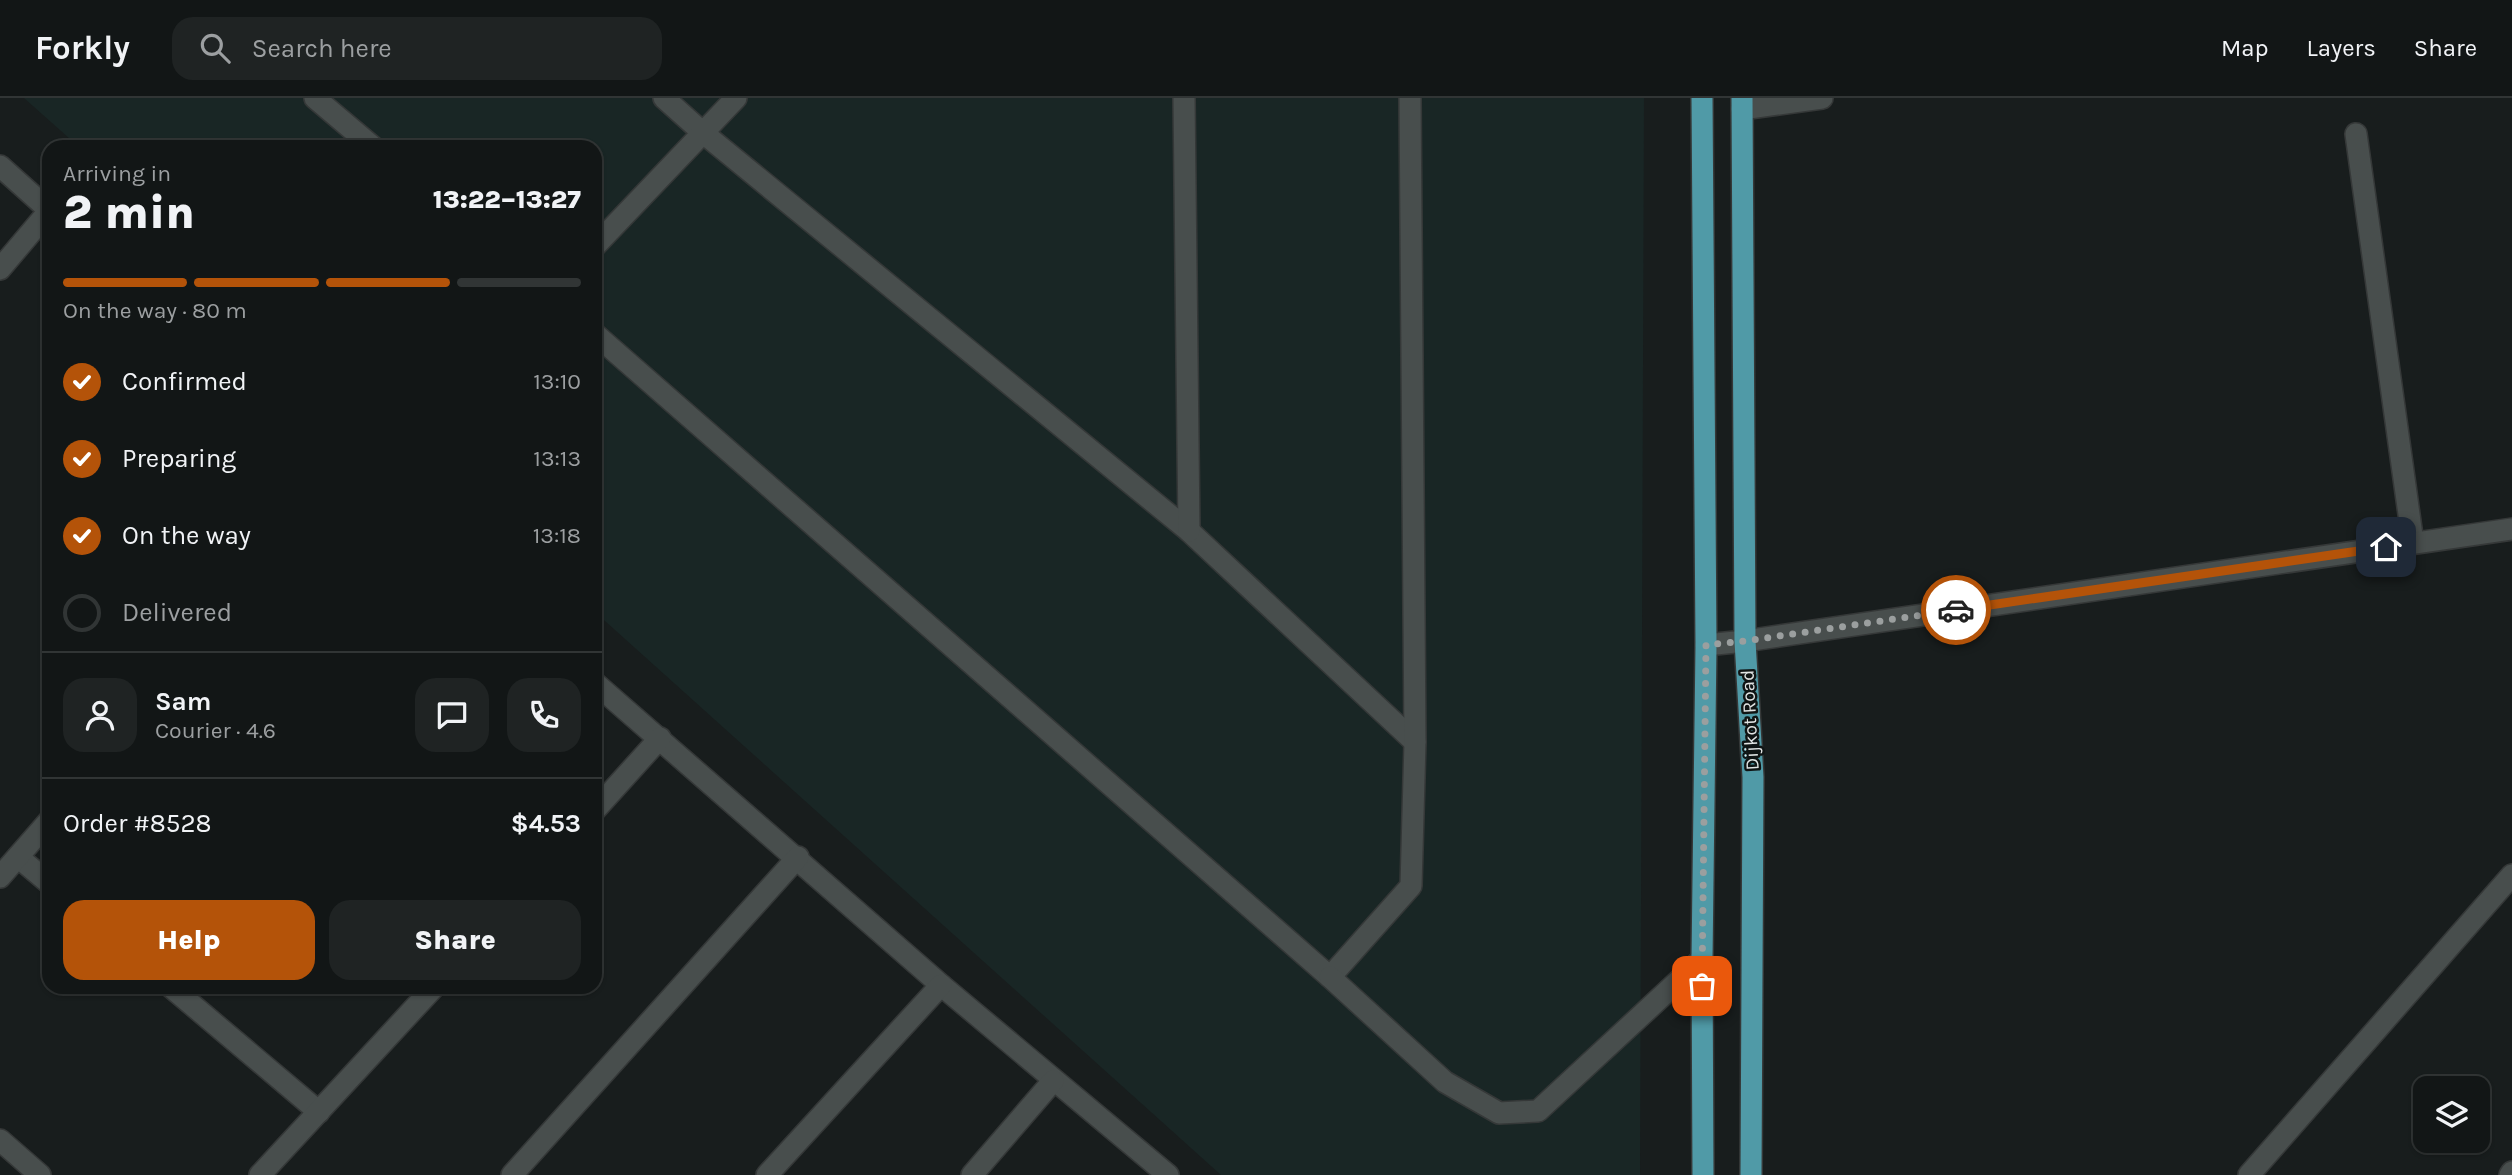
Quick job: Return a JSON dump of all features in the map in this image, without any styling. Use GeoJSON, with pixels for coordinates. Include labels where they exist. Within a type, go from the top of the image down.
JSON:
{"type":"FeatureCollection","features":[{"type":"Feature","properties":{"kind":"main road"},"geometry":{"type":"LineString","coordinates":[[1702,98],[1706,645],[1702,959],[1703,1175]]}},
{"type":"Feature","properties":{"kind":"main road","name":"Dijkot Road"},"geometry":{"type":"LineString","coordinates":[[1742,104],[1745,641],[1753,777],[1751,1175]]}},
{"type":"Feature","properties":{"kind":"street"},"geometry":{"type":"LineString","coordinates":[[315,98],[365,140]]}},
{"type":"Feature","properties":{"kind":"street"},"geometry":{"type":"LineString","coordinates":[[664,98],[1189,531],[1415,742]]}},
{"type":"Feature","properties":{"kind":"street"},"geometry":{"type":"LineString","coordinates":[[602,239],[736,98]]}},
{"type":"Feature","properties":{"kind":"street"},"geometry":{"type":"LineString","coordinates":[[1184,98],[1189,531]]}},
{"type":"Feature","properties":{"kind":"street"},"geometry":{"type":"LineString","coordinates":[[1329,977],[1411,886],[1415,742],[1410,98]]}},
{"type":"Feature","properties":{"kind":"street"},"geometry":{"type":"LineString","coordinates":[[1742,104],[1822,98]]}},
{"type":"Feature","properties":{"kind":"street"},"geometry":{"type":"LineString","coordinates":[[2356,134],[2413,543]]}},
{"type":"Feature","properties":{"kind":"street"},"geometry":{"type":"LineString","coordinates":[[0,166],[42,204]]}},
{"type":"Feature","properties":{"kind":"street"},"geometry":{"type":"LineString","coordinates":[[0,269],[42,218]]}},
{"type":"Feature","properties":{"kind":"street"},"geometry":{"type":"LineString","coordinates":[[602,340],[1329,977],[1445,1082],[1499,1113],[1538,1111],[1702,959]]}},
{"type":"Feature","properties":{"kind":"street"},"geometry":{"type":"LineString","coordinates":[[1706,645],[2512,529]]}},
{"type":"Feature","properties":{"kind":"street"},"geometry":{"type":"LineString","coordinates":[[602,689],[941,985],[1168,1175]]}},
{"type":"Feature","properties":{"kind":"street"},"geometry":{"type":"LineString","coordinates":[[602,802],[660,738]]}},
{"type":"Feature","properties":{"kind":"street"},"geometry":{"type":"LineString","coordinates":[[0,877],[42,829]]}},
{"type":"Feature","properties":{"kind":"street"},"geometry":{"type":"LineString","coordinates":[[18,857],[42,877]]}},
{"type":"Feature","properties":{"kind":"street"},"geometry":{"type":"LineString","coordinates":[[512,1175],[797,857]]}},
{"type":"Feature","properties":{"kind":"street"},"geometry":{"type":"LineString","coordinates":[[2249,1175],[2512,875]]}},
{"type":"Feature","properties":{"kind":"street"},"geometry":{"type":"LineString","coordinates":[[766,1175],[941,985]]}},
{"type":"Feature","properties":{"kind":"street"},"geometry":{"type":"LineString","coordinates":[[179,994],[318,1112]]}},
{"type":"Feature","properties":{"kind":"street"},"geometry":{"type":"LineString","coordinates":[[260,1175],[428,994]]}},
{"type":"Feature","properties":{"kind":"street"},"geometry":{"type":"LineString","coordinates":[[972,1175],[1053,1081]]}},
{"type":"Feature","properties":{"kind":"street"},"geometry":{"type":"LineString","coordinates":[[0,1140],[40,1175]]}},
{"type":"Feature","properties":{"kind":"shaded area"},"geometry":{"type":"Polygon","coordinates":[[[24,98],[1644,98],[1640,1175],[1221,1175],[602,618],[602,140],[71,140],[24,98]]]}},
{"type":"Feature","properties":{"kind":"way so far"},"geometry":{"type":"LineString","coordinates":[[1702,986],[1706,645],[1956,610]]}},
{"type":"Feature","properties":{"kind":"route"},"geometry":{"type":"LineString","coordinates":[[1956,610],[2386,547]]}}]}
